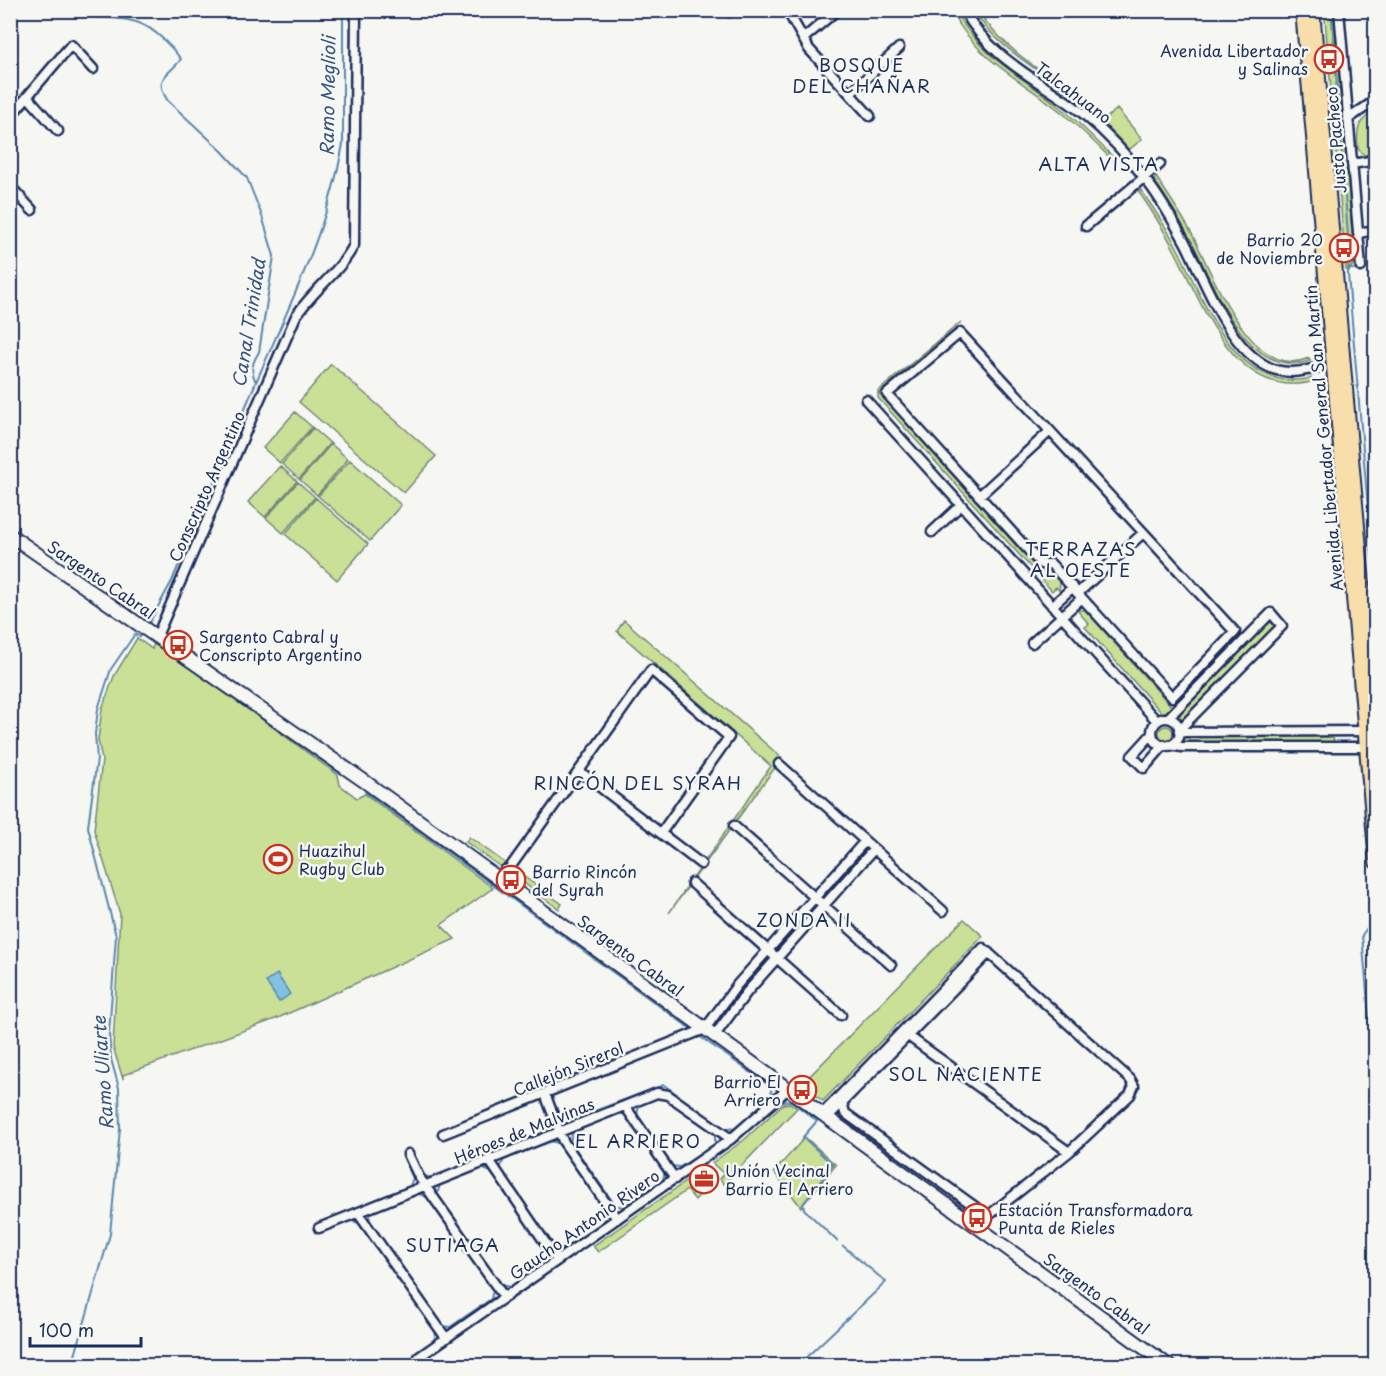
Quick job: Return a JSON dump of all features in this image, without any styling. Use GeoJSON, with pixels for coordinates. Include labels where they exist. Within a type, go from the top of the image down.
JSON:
{"type":"FeatureCollection","features":[{"type":"Feature","properties":{"kind":"main road","name":"Avenida Libertador General San Martín"},"geometry":{"type":"LineString","coordinates":[[1302,10],[1370,732],[1366,747],[1376,862]]}},
{"type":"Feature","properties":{"kind":"main road","name":"Avenida Libertador General San Martín"},"geometry":{"type":"LineString","coordinates":[[1313,10],[1353,540]]}},
{"type":"Feature","properties":{"kind":"main road","name":"Sargento Cabral"},"geometry":{"type":"LineString","coordinates":[[10,535],[150,631],[501,881],[1169,1365]]}},
{"type":"Feature","properties":{"kind":"street","name":"Conscripto Argentino"},"geometry":{"type":"LineString","coordinates":[[150,631],[296,316],[308,298],[346,258],[354,245],[356,10]]}},
{"type":"Feature","properties":{"kind":"street"},"geometry":{"type":"LineString","coordinates":[[787,10],[803,39],[870,116]]}},
{"type":"Feature","properties":{"kind":"street"},"geometry":{"type":"LineString","coordinates":[[803,39],[837,10]]}},
{"type":"Feature","properties":{"kind":"street","name":"Talcahuano"},"geometry":{"type":"LineString","coordinates":[[964,10],[984,40],[1001,57],[1080,112],[1113,143],[1144,178],[1180,234],[1221,315],[1251,355],[1277,370],[1300,372],[1320,367]]}},
{"type":"Feature","properties":{"kind":"street","name":"Justo Pacheco"},"geometry":{"type":"LineString","coordinates":[[1339,10],[1361,267]]}},
{"type":"Feature","properties":{"kind":"street"},"geometry":{"type":"LineString","coordinates":[[10,117],[71,45],[93,69]]}},
{"type":"Feature","properties":{"kind":"street"},"geometry":{"type":"LineString","coordinates":[[849,93],[899,48]]}},
{"type":"Feature","properties":{"kind":"street"},"geometry":{"type":"LineString","coordinates":[[28,97],[58,131]]}},
{"type":"Feature","properties":{"kind":"street"},"geometry":{"type":"LineString","coordinates":[[1348,119],[1376,100]]}},
{"type":"Feature","properties":{"kind":"street"},"geometry":{"type":"LineString","coordinates":[[1352,164],[1376,160]]}},
{"type":"Feature","properties":{"kind":"street"},"geometry":{"type":"LineString","coordinates":[[1086,226],[1160,165]]}},
{"type":"Feature","properties":{"kind":"street"},"geometry":{"type":"LineString","coordinates":[[10,186],[32,210]]}},
{"type":"Feature","properties":{"kind":"street"},"geometry":{"type":"LineString","coordinates":[[1358,233],[1376,230]]}},
{"type":"Feature","properties":{"kind":"street"},"geometry":{"type":"LineString","coordinates":[[960,333],[1234,632],[1172,697],[1051,564],[1041,564],[979,496],[887,394],[960,333]]}},
{"type":"Feature","properties":{"kind":"street"},"geometry":{"type":"LineString","coordinates":[[866,400],[1157,722]]}},
{"type":"Feature","properties":{"kind":"street"},"geometry":{"type":"LineString","coordinates":[[979,496],[1049,432]]}},
{"type":"Feature","properties":{"kind":"street"},"geometry":{"type":"LineString","coordinates":[[932,532],[961,505]]}},
{"type":"Feature","properties":{"kind":"street"},"geometry":{"type":"LineString","coordinates":[[1032,643],[1062,617],[1078,593],[1143,533]]}},
{"type":"Feature","properties":{"kind":"street"},"geometry":{"type":"LineString","coordinates":[[1052,606],[1078,593]]}},
{"type":"Feature","properties":{"kind":"street"},"geometry":{"type":"LineString","coordinates":[[1271,613],[1282,626],[1179,731],[1177,740],[1167,745],[1144,768],[1132,756],[1152,734],[1157,722],[1168,718],[1271,613]]}},
{"type":"Feature","properties":{"kind":"street"},"geometry":{"type":"LineString","coordinates":[[501,881],[505,870],[509,868],[651,670],[729,737],[661,833]]}},
{"type":"Feature","properties":{"kind":"street"},"geometry":{"type":"LineString","coordinates":[[1168,718],[1175,722],[1179,731]]}},
{"type":"Feature","properties":{"kind":"street"},"geometry":{"type":"LineString","coordinates":[[1179,731],[1370,732]]}},
{"type":"Feature","properties":{"kind":"street"},"geometry":{"type":"LineString","coordinates":[[1152,734],[1158,744],[1182,747],[1366,747]]}},
{"type":"Feature","properties":{"kind":"street"},"geometry":{"type":"LineString","coordinates":[[779,765],[943,911]]}},
{"type":"Feature","properties":{"kind":"street"},"geometry":{"type":"LineString","coordinates":[[579,771],[701,864]]}},
{"type":"Feature","properties":{"kind":"street"},"geometry":{"type":"LineString","coordinates":[[734,826],[891,965]]}},
{"type":"Feature","properties":{"kind":"street"},"geometry":{"type":"LineString","coordinates":[[710,1032],[737,985],[865,841]]}},
{"type":"Feature","properties":{"kind":"street"},"geometry":{"type":"LineString","coordinates":[[710,1032],[874,849]]}},
{"type":"Feature","properties":{"kind":"street"},"geometry":{"type":"LineString","coordinates":[[692,883],[841,1016]]}},
{"type":"Feature","properties":{"kind":"street"},"geometry":{"type":"LineString","coordinates":[[826,1115],[942,995],[989,953],[1133,1083],[1134,1090],[1069,1152],[988,1216],[845,1113],[842,1102]]}},
{"type":"Feature","properties":{"kind":"street","name":"Callejón Sirerol"},"geometry":{"type":"LineString","coordinates":[[443,1134],[710,1032]]}},
{"type":"Feature","properties":{"kind":"street"},"geometry":{"type":"LineString","coordinates":[[905,1033],[1069,1152]]}},
{"type":"Feature","properties":{"kind":"street"},"geometry":{"type":"LineString","coordinates":[[826,1115],[842,1102],[854,1085]]}},
{"type":"Feature","properties":{"kind":"street","name":"Gaucho Antonio Rivero"},"geometry":{"type":"LineString","coordinates":[[419,1357],[731,1140],[789,1088]]}},
{"type":"Feature","properties":{"kind":"street","name":"Héroes de Malvinas"},"geometry":{"type":"LineString","coordinates":[[320,1228],[657,1093],[668,1095],[731,1140]]}},
{"type":"Feature","properties":{"kind":"street"},"geometry":{"type":"LineString","coordinates":[[547,1099],[564,1141],[617,1219]]}},
{"type":"Feature","properties":{"kind":"street"},"geometry":{"type":"LineString","coordinates":[[625,1106],[675,1179]]}},
{"type":"Feature","properties":{"kind":"street"},"geometry":{"type":"LineString","coordinates":[[408,1154],[425,1186],[504,1298]]}},
{"type":"Feature","properties":{"kind":"street"},"geometry":{"type":"LineString","coordinates":[[489,1160],[557,1260]]}},
{"type":"Feature","properties":{"kind":"street"},"geometry":{"type":"LineString","coordinates":[[358,1213],[446,1338]]}},
{"type":"Feature","properties":{"kind":"green space"},"geometry":{"type":"Polygon","coordinates":[[[951,11],[955,11],[989,53],[1067,112],[1116,160],[1114,162],[1064,114],[998,66],[961,28],[951,11]]]}},
{"type":"Feature","properties":{"kind":"green space"},"geometry":{"type":"Polygon","coordinates":[[[974,11],[978,11],[1005,42],[1021,56],[1105,119],[1117,109],[1142,139],[1129,150],[1081,104],[1004,45],[983,24],[974,11]]]}},
{"type":"Feature","properties":{"kind":"green space"},"geometry":{"type":"Polygon","coordinates":[[[1330,17],[1335,20],[1355,269],[1346,270],[1325,19],[1330,17]]]}},
{"type":"Feature","properties":{"kind":"green space"},"geometry":{"type":"Polygon","coordinates":[[[1375,110],[1375,153],[1364,155],[1358,149],[1359,126],[1375,110]]]}},
{"type":"Feature","properties":{"kind":"green space"},"geometry":{"type":"Polygon","coordinates":[[[1156,177],[1189,228],[1223,297],[1252,340],[1270,355],[1288,361],[1309,358],[1310,361],[1288,363],[1268,357],[1251,344],[1224,306],[1185,229],[1154,180],[1156,177]]]}},
{"type":"Feature","properties":{"kind":"green space"},"geometry":{"type":"Polygon","coordinates":[[[1141,190],[1174,241],[1199,294],[1226,340],[1243,359],[1262,373],[1285,380],[1311,378],[1311,382],[1284,384],[1261,377],[1242,362],[1225,343],[1197,296],[1171,243],[1139,192],[1141,190]]]}},
{"type":"Feature","properties":{"kind":"green space"},"geometry":{"type":"Polygon","coordinates":[[[961,322],[879,393],[1039,571],[1049,570],[1060,583],[1059,590],[1056,587],[1052,591],[878,398],[878,391],[961,322]]]}},
{"type":"Feature","properties":{"kind":"green space"},"geometry":{"type":"Polygon","coordinates":[[[331,364],[436,456],[404,493],[299,402],[331,364]]]}},
{"type":"Feature","properties":{"kind":"green space"},"geometry":{"type":"Polygon","coordinates":[[[295,412],[312,427],[280,463],[263,448],[295,412]]]}},
{"type":"Feature","properties":{"kind":"green space"},"geometry":{"type":"Polygon","coordinates":[[[313,428],[330,443],[299,479],[282,464],[313,428]]]}},
{"type":"Feature","properties":{"kind":"green space"},"geometry":{"type":"Polygon","coordinates":[[[331,444],[348,459],[317,495],[300,480],[331,444]]]}},
{"type":"Feature","properties":{"kind":"green space"},"geometry":{"type":"Polygon","coordinates":[[[350,460],[401,505],[370,541],[318,496],[350,460]]]}},
{"type":"Feature","properties":{"kind":"green space"},"geometry":{"type":"Polygon","coordinates":[[[280,466],[297,481],[265,517],[248,502],[280,466]]]}},
{"type":"Feature","properties":{"kind":"green space"},"geometry":{"type":"Polygon","coordinates":[[[298,482],[315,497],[283,533],[266,518],[298,482]]]}},
{"type":"Feature","properties":{"kind":"green space"},"geometry":{"type":"Polygon","coordinates":[[[316,498],[368,544],[337,580],[285,534],[316,498]]]}},
{"type":"Feature","properties":{"kind":"green space"},"geometry":{"type":"Polygon","coordinates":[[[1077,610],[1085,610],[1171,706],[1245,632],[1167,712],[1161,712],[1085,627],[1089,624],[1077,610]]]}},
{"type":"Feature","properties":{"kind":"green space"},"geometry":{"type":"Polygon","coordinates":[[[1275,616],[1280,621],[1185,719],[1181,719],[1180,714],[1275,616]]]}},
{"type":"Feature","properties":{"kind":"green space"},"geometry":{"type":"Polygon","coordinates":[[[624,620],[782,758],[669,913],[771,766],[617,631],[624,620]]]}},
{"type":"Feature","properties":{"kind":"green space","name":"Huazihul Rugby Club"},"geometry":{"type":"Polygon","coordinates":[[[137,638],[152,649],[155,641],[338,775],[340,785],[357,798],[365,794],[493,888],[441,925],[455,939],[278,1018],[123,1075],[123,1079],[113,1047],[120,914],[94,830],[102,760],[98,740],[102,709],[114,676],[137,638]]]}},
{"type":"Feature","properties":{"kind":"green space"},"geometry":{"type":"Polygon","coordinates":[[[1166,726],[1171,728],[1173,733],[1171,738],[1166,740],[1161,738],[1159,733],[1161,728],[1166,726]]]}},
{"type":"Feature","properties":{"kind":"green space"},"geometry":{"type":"Polygon","coordinates":[[[1186,736],[1331,736],[1334,740],[1332,743],[1186,743],[1183,740],[1186,736]]]}},
{"type":"Feature","properties":{"kind":"green space"},"geometry":{"type":"Polygon","coordinates":[[[469,837],[505,863],[502,868],[466,842],[469,837]]]}},
{"type":"Feature","properties":{"kind":"green space"},"geometry":{"type":"Polygon","coordinates":[[[865,850],[865,853],[824,897],[824,894],[865,850]]]}},
{"type":"Feature","properties":{"kind":"green space"},"geometry":{"type":"Polygon","coordinates":[[[516,871],[562,904],[559,909],[513,875],[516,871]]]}},
{"type":"Feature","properties":{"kind":"green space"},"geometry":{"type":"Polygon","coordinates":[[[812,907],[815,909],[777,949],[777,947],[812,907]]]}},
{"type":"Feature","properties":{"kind":"green space"},"geometry":{"type":"Polygon","coordinates":[[[964,919],[983,936],[823,1101],[801,1085],[964,919]]]}},
{"type":"Feature","properties":{"kind":"green space"},"geometry":{"type":"Polygon","coordinates":[[[765,960],[768,962],[727,1012],[724,1012],[765,960]]]}},
{"type":"Feature","properties":{"kind":"green space"},"geometry":{"type":"Polygon","coordinates":[[[790,1103],[797,1108],[724,1184],[720,1179],[724,1174],[712,1163],[744,1140],[783,1104],[790,1103]]]}},
{"type":"Feature","properties":{"kind":"green space"},"geometry":{"type":"Polygon","coordinates":[[[805,1137],[836,1165],[801,1207],[774,1172],[805,1137]]]}},
{"type":"Feature","properties":{"kind":"green space"},"geometry":{"type":"Polygon","coordinates":[[[688,1180],[699,1196],[695,1200],[687,1190],[598,1252],[593,1246],[688,1180]]]}},
{"type":"Feature","properties":{"kind":"water"},"geometry":{"type":"Polygon","coordinates":[[[277,974],[290,994],[279,1002],[266,982],[277,974]]]}},
{"type":"Feature","properties":{"kind":"waterway","name":"Canal Trinidad"},"geometry":{"type":"LineString","coordinates":[[51,10],[139,23],[156,33],[172,49],[181,59],[164,77],[163,93],[168,101],[222,151],[247,178],[274,256],[259,352],[253,367],[256,382],[172,581],[148,625]]}},
{"type":"Feature","properties":{"kind":"waterway","name":"Ramo Meglioli"},"geometry":{"type":"LineString","coordinates":[[256,382],[307,266],[336,175],[343,144],[343,10]]}},
{"type":"Feature","properties":{"kind":"waterway"},"geometry":{"type":"LineString","coordinates":[[1332,19],[1349,249],[1348,275],[1376,601]]}},
{"type":"Feature","properties":{"kind":"waterway"},"geometry":{"type":"LineString","coordinates":[[1336,84],[1341,93],[1355,261],[1348,272]]}},
{"type":"Feature","properties":{"kind":"waterway"},"geometry":{"type":"LineString","coordinates":[[74,587],[133,627]]}},
{"type":"Feature","properties":{"kind":"waterway","name":"Ramo Uliarte"},"geometry":{"type":"LineString","coordinates":[[72,1366],[110,1234],[120,1129],[119,1088],[111,1059],[109,1034],[116,936],[88,827],[97,759],[95,734],[98,709],[111,669],[135,634],[140,637],[143,632]]}},
{"type":"Feature","properties":{"kind":"waterway"},"geometry":{"type":"LineString","coordinates":[[246,706],[339,773]]}},
{"type":"Feature","properties":{"kind":"waterway"},"geometry":{"type":"LineString","coordinates":[[365,792],[691,1029]]}},
{"type":"Feature","properties":{"kind":"waterway"},"geometry":{"type":"LineString","coordinates":[[1370,924],[1362,935],[1376,1096]]}},
{"type":"Feature","properties":{"kind":"waterway"},"geometry":{"type":"LineString","coordinates":[[552,1097],[560,1117],[568,1121],[664,1085],[723,1128],[736,1129],[772,1095],[770,1086],[699,1036]]}},
{"type":"Feature","properties":{"kind":"waterway"},"geometry":{"type":"LineString","coordinates":[[656,1098],[665,1099],[715,1134],[715,1145],[680,1167],[671,1166],[637,1115],[639,1105],[656,1098]]}},
{"type":"Feature","properties":{"kind":"waterway"},"geometry":{"type":"LineString","coordinates":[[592,1242],[723,1151],[781,1102],[791,1101],[817,1121],[803,1137],[833,1165],[803,1204],[804,1209],[837,1241]]}},
{"type":"Feature","properties":{"kind":"waterway"},"geometry":{"type":"LineString","coordinates":[[618,1113],[626,1115],[665,1171],[663,1180],[623,1207],[615,1205],[570,1141],[573,1132],[618,1113]]}},
{"type":"Feature","properties":{"kind":"waterway"},"geometry":{"type":"LineString","coordinates":[[422,1175],[431,1178],[548,1131],[552,1120]]}},
{"type":"Feature","properties":{"kind":"waterway"},"geometry":{"type":"LineString","coordinates":[[550,1141],[558,1143],[607,1210],[604,1222],[563,1249],[555,1247],[500,1169],[504,1159],[550,1141]]}},
{"type":"Feature","properties":{"kind":"waterway"},"geometry":{"type":"LineString","coordinates":[[412,1153],[417,1164]]}},
{"type":"Feature","properties":{"kind":"waterway"},"geometry":{"type":"LineString","coordinates":[[318,1223],[410,1186],[413,1178],[403,1156]]}},
{"type":"Feature","properties":{"kind":"waterway"},"geometry":{"type":"LineString","coordinates":[[481,1168],[491,1172],[547,1252],[545,1262],[510,1287],[500,1285],[437,1195],[440,1185],[481,1168]]}},
{"type":"Feature","properties":{"kind":"waterway"},"geometry":{"type":"LineString","coordinates":[[417,1193],[427,1197],[493,1290],[491,1299],[450,1327],[443,1326],[369,1221],[371,1211],[417,1193]]}},
{"type":"Feature","properties":{"kind":"waterway"},"geometry":{"type":"LineString","coordinates":[[348,1220],[359,1223],[436,1331],[434,1341],[415,1354]]}},
{"type":"Feature","properties":{"kind":"waterway"},"geometry":{"type":"LineString","coordinates":[[797,1366],[886,1282],[843,1246]]}},
{"type":"Feature","properties":{"kind":"place","name":"Avenida Libertador y Salinas"},"geometry":{"type":"Point","coordinates":[1329,59]}},
{"type":"Feature","properties":{"kind":"place","name":"Barrio 20 de Noviembre"},"geometry":{"type":"Point","coordinates":[1344,248]}},
{"type":"Feature","properties":{"kind":"place","name":"Sargento Cabral y Conscripto Argentino"},"geometry":{"type":"Point","coordinates":[178,645]}},
{"type":"Feature","properties":{"kind":"place","name":"Huazihul Rugby Club"},"geometry":{"type":"Point","coordinates":[278,859]}},
{"type":"Feature","properties":{"kind":"place","name":"Barrio Rincón del Syrah"},"geometry":{"type":"Point","coordinates":[511,880]}},
{"type":"Feature","properties":{"kind":"place","name":"Barrio El Arriero"},"geometry":{"type":"Point","coordinates":[802,1090]}},
{"type":"Feature","properties":{"kind":"place","name":"Unión Vecinal Barrio El Arriero"},"geometry":{"type":"Point","coordinates":[704,1179]}},
{"type":"Feature","properties":{"kind":"place","name":"Estación Transformadora Punta de Rieles"},"geometry":{"type":"Point","coordinates":[977,1218]}},
{"type":"Feature","properties":{"kind":"district","name":"BOSQUE DEL CHAÑAR"},"geometry":{"type":"Point","coordinates":[862,74]}},
{"type":"Feature","properties":{"kind":"district","name":"ALTA VISTA"},"geometry":{"type":"Point","coordinates":[1099,163]}},
{"type":"Feature","properties":{"kind":"district","name":"TERRAZAS AL OESTE"},"geometry":{"type":"Point","coordinates":[1081,558]}},
{"type":"Feature","properties":{"kind":"district","name":"RINCÓN DEL SYRAH"},"geometry":{"type":"Point","coordinates":[638,782]}},
{"type":"Feature","properties":{"kind":"district","name":"ZONDA II"},"geometry":{"type":"Point","coordinates":[804,919]}},
{"type":"Feature","properties":{"kind":"district","name":"SOL NACIENTE"},"geometry":{"type":"Point","coordinates":[966,1073]}},
{"type":"Feature","properties":{"kind":"district","name":"EL ARRIERO"},"geometry":{"type":"Point","coordinates":[638,1140]}},
{"type":"Feature","properties":{"kind":"district","name":"SUTIAGA"},"geometry":{"type":"Point","coordinates":[453,1244]}}]}
